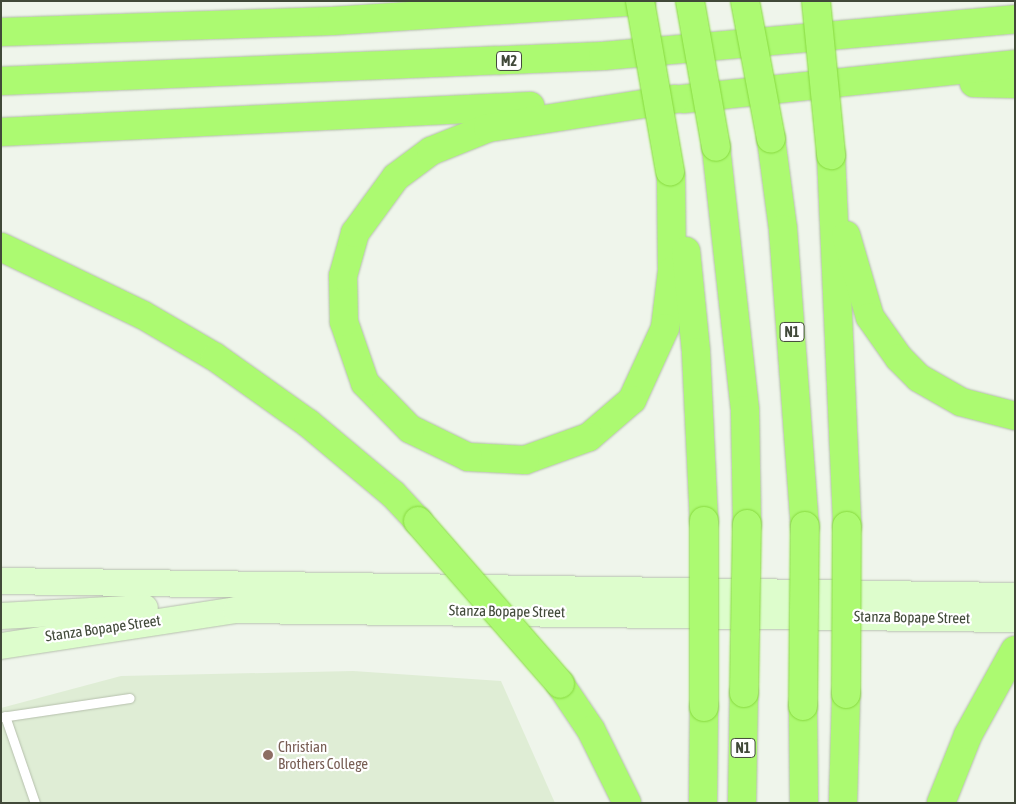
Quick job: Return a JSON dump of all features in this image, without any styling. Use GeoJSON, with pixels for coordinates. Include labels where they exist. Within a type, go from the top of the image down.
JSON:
{"type":"FeatureCollection","features":[{"type":"Feature","properties":{"kind":"highway"},"geometry":{"type":"LineString","coordinates":[[1,32],[332,21],[640,1],[689,276],[704,521],[703,803]]}},
{"type":"Feature","properties":{"kind":"highway","name":"N1"},"geometry":{"type":"LineString","coordinates":[[690,1],[716,146],[745,410],[747,524],[742,803]]}},
{"type":"Feature","properties":{"kind":"highway","name":"N1"},"geometry":{"type":"LineString","coordinates":[[746,1],[771,139],[785,248],[805,526],[804,803]]}},
{"type":"Feature","properties":{"kind":"highway"},"geometry":{"type":"LineString","coordinates":[[816,1],[831,163],[847,526],[843,803]]}},
{"type":"Feature","properties":{"kind":"highway","name":"M2"},"geometry":{"type":"LineString","coordinates":[[1,81],[602,56],[1015,19]]}},
{"type":"Feature","properties":{"kind":"highway"},"geometry":{"type":"LineString","coordinates":[[1,132],[676,99],[827,86],[1015,64]]}},
{"type":"Feature","properties":{"kind":"highway"},"geometry":{"type":"LineString","coordinates":[[827,86],[1015,84]]}},
{"type":"Feature","properties":{"kind":"highway"},"geometry":{"type":"LineString","coordinates":[[671,174],[672,271],[662,335],[632,400],[589,437],[525,460],[468,457],[410,429],[365,383],[344,322],[343,276],[362,220],[396,177],[431,152],[488,128],[676,99]]}},
{"type":"Feature","properties":{"kind":"highway"},"geometry":{"type":"LineString","coordinates":[[831,163],[860,291],[885,341],[919,378],[939,392],[992,413],[1015,416]]}},
{"type":"Feature","properties":{"kind":"highway"},"geometry":{"type":"LineString","coordinates":[[1,247],[143,314],[215,357],[308,422],[393,494],[560,684],[591,730],[627,803]]}},
{"type":"Feature","properties":{"kind":"highway"},"geometry":{"type":"LineString","coordinates":[[941,803],[987,698],[1015,650]]}},
{"type":"Feature","properties":{"kind":"main road","name":"Stanza Bopape Street"},"geometry":{"type":"LineString","coordinates":[[1,581],[1015,596]]}},
{"type":"Feature","properties":{"kind":"main road"},"geometry":{"type":"LineString","coordinates":[[1,616],[106,608],[236,610]]}},
{"type":"Feature","properties":{"kind":"main road","name":"Stanza Bopape Street"},"geometry":{"type":"LineString","coordinates":[[1,646],[236,610],[1015,618]]}},
{"type":"Feature","properties":{"kind":"lane"},"geometry":{"type":"LineString","coordinates":[[34,803],[3,716],[130,698]]}},
{"type":"Feature","properties":{"kind":"shaded area","name":"Christian Brothers College"},"geometry":{"type":"Polygon","coordinates":[[[353,671],[501,681],[555,803],[1,803],[1,708],[121,676],[353,671]]]}},
{"type":"Feature","properties":{"kind":"place","name":"Christian Brothers College"},"geometry":{"type":"Point","coordinates":[268,755]}}]}
